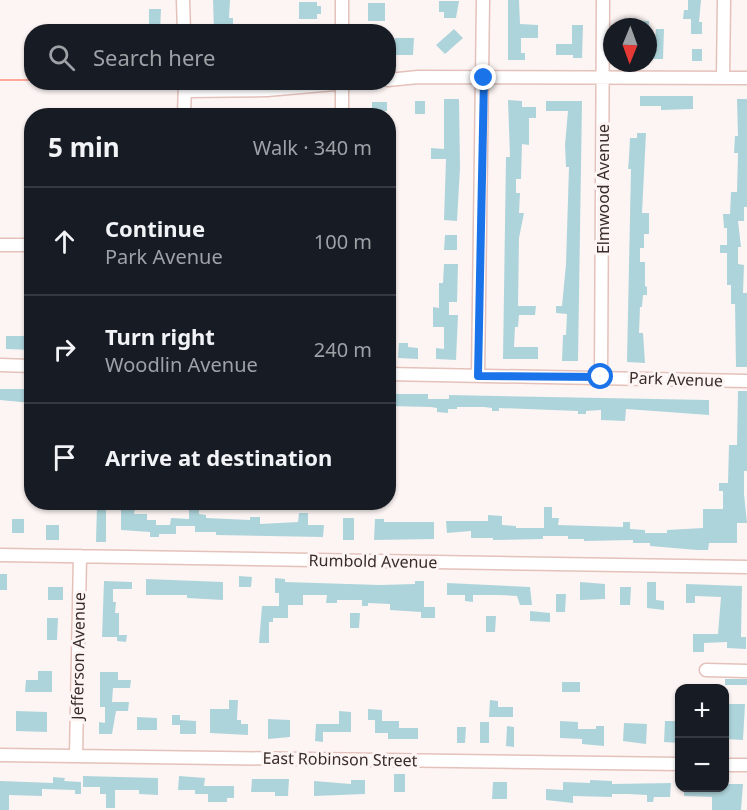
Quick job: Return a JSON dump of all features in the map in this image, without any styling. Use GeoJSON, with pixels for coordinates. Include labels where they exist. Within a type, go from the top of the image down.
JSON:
{"type":"FeatureCollection","features":[{"type":"Feature","properties":{"kind":"street"},"geometry":{"type":"LineString","coordinates":[[183,0],[184,24]]}},
{"type":"Feature","properties":{"kind":"street"},"geometry":{"type":"LineString","coordinates":[[342,0],[342,24]]}},
{"type":"Feature","properties":{"kind":"street"},"geometry":{"type":"LineString","coordinates":[[478,376],[484,78],[483,0]]}},
{"type":"Feature","properties":{"kind":"street","name":"Elmwood Avenue"},"geometry":{"type":"LineString","coordinates":[[601,377],[603,0]]}},
{"type":"Feature","properties":{"kind":"street"},"geometry":{"type":"LineString","coordinates":[[723,78],[724,0]]}},
{"type":"Feature","properties":{"kind":"street"},"geometry":{"type":"LineString","coordinates":[[396,79],[418,77],[604,76],[747,78]]}},
{"type":"Feature","properties":{"kind":"street"},"geometry":{"type":"LineString","coordinates":[[184,108],[185,90]]}},
{"type":"Feature","properties":{"kind":"street"},"geometry":{"type":"LineString","coordinates":[[342,90],[342,108]]}},
{"type":"Feature","properties":{"kind":"street"},"geometry":{"type":"LineString","coordinates":[[0,245],[24,244]]}},
{"type":"Feature","properties":{"kind":"street"},"geometry":{"type":"LineString","coordinates":[[0,366],[24,366]]}},
{"type":"Feature","properties":{"kind":"street","name":"Park Avenue"},"geometry":{"type":"LineString","coordinates":[[396,374],[747,381]]}},
{"type":"Feature","properties":{"kind":"street","name":"Rumbold Avenue"},"geometry":{"type":"LineString","coordinates":[[0,555],[747,567]]}},
{"type":"Feature","properties":{"kind":"street","name":"Jefferson Avenue"},"geometry":{"type":"LineString","coordinates":[[76,755],[80,556]]}},
{"type":"Feature","properties":{"kind":"street"},"geometry":{"type":"LineString","coordinates":[[706,670],[747,671]]}},
{"type":"Feature","properties":{"kind":"street","name":"East Robinson Street"},"geometry":{"type":"LineString","coordinates":[[0,755],[675,764]]}},
{"type":"Feature","properties":{"kind":"street"},"geometry":{"type":"LineString","coordinates":[[729,765],[747,765]]}},
{"type":"Feature","properties":{"kind":"building"},"geometry":{"type":"Polygon","coordinates":[[[213,0],[230,0],[229,18],[233,18],[233,24],[214,24],[213,0]]]}},
{"type":"Feature","properties":{"kind":"building"},"geometry":{"type":"Polygon","coordinates":[[[508,0],[519,0],[520,24],[538,25],[538,38],[521,38],[521,53],[525,53],[525,60],[508,60],[508,0]]]}},
{"type":"Feature","properties":{"kind":"building"},"geometry":{"type":"Polygon","coordinates":[[[688,0],[701,0],[699,22],[702,22],[702,34],[691,34],[691,19],[683,19],[684,10],[688,10],[688,0]]]}},
{"type":"Feature","properties":{"kind":"building"},"geometry":{"type":"Polygon","coordinates":[[[439,1],[459,1],[456,18],[444,18],[444,12],[439,12],[439,1]]]}},
{"type":"Feature","properties":{"kind":"building"},"geometry":{"type":"Polygon","coordinates":[[[299,2],[317,2],[317,6],[321,6],[321,14],[317,14],[317,19],[299,19],[299,2]]]}},
{"type":"Feature","properties":{"kind":"building"},"geometry":{"type":"Polygon","coordinates":[[[368,3],[385,3],[385,21],[368,21],[368,3]]]}},
{"type":"Feature","properties":{"kind":"building"},"geometry":{"type":"Polygon","coordinates":[[[149,9],[161,9],[160,24],[149,24],[149,9]]]}},
{"type":"Feature","properties":{"kind":"building"},"geometry":{"type":"Polygon","coordinates":[[[572,25],[583,25],[582,58],[573,58],[573,55],[556,55],[556,44],[572,44],[572,25]]]}},
{"type":"Feature","properties":{"kind":"building"},"geometry":{"type":"Polygon","coordinates":[[[454,29],[463,38],[445,54],[436,45],[454,29]]]}},
{"type":"Feature","properties":{"kind":"building"},"geometry":{"type":"Polygon","coordinates":[[[657,29],[664,29],[663,59],[657,59],[657,29]]]}},
{"type":"Feature","properties":{"kind":"building"},"geometry":{"type":"Polygon","coordinates":[[[396,38],[414,38],[413,55],[396,55],[396,38]]]}},
{"type":"Feature","properties":{"kind":"building"},"geometry":{"type":"Polygon","coordinates":[[[692,49],[702,49],[702,61],[692,61],[692,49]]]}},
{"type":"Feature","properties":{"kind":"building"},"geometry":{"type":"Polygon","coordinates":[[[640,96],[693,96],[693,109],[661,110],[661,106],[640,106],[640,96]]]}},
{"type":"Feature","properties":{"kind":"building"},"geometry":{"type":"Polygon","coordinates":[[[444,99],[459,99],[460,168],[457,221],[444,220],[446,159],[431,159],[431,148],[444,149],[444,99]]]}},
{"type":"Feature","properties":{"kind":"building"},"geometry":{"type":"Polygon","coordinates":[[[737,99],[747,99],[747,207],[744,207],[744,221],[738,221],[741,247],[738,247],[738,264],[744,265],[743,293],[747,293],[747,367],[736,367],[735,304],[731,304],[731,285],[727,285],[727,253],[720,253],[720,245],[727,245],[727,228],[724,228],[723,214],[730,214],[731,192],[737,192],[738,153],[734,153],[735,136],[738,136],[737,99]]]}},
{"type":"Feature","properties":{"kind":"building"},"geometry":{"type":"Polygon","coordinates":[[[508,100],[522,101],[522,107],[536,107],[536,118],[529,118],[529,145],[522,144],[521,179],[516,179],[516,193],[520,193],[519,213],[524,213],[519,238],[518,306],[536,306],[535,315],[519,315],[518,327],[515,327],[514,347],[538,347],[538,359],[503,359],[506,157],[510,157],[508,100]]]}},
{"type":"Feature","properties":{"kind":"building"},"geometry":{"type":"Polygon","coordinates":[[[415,101],[425,101],[425,114],[415,114],[415,101]]]}},
{"type":"Feature","properties":{"kind":"building"},"geometry":{"type":"Polygon","coordinates":[[[546,101],[582,101],[578,361],[562,361],[567,314],[556,313],[556,306],[562,306],[566,264],[569,167],[566,167],[565,145],[568,111],[546,111],[546,101]]]}},
{"type":"Feature","properties":{"kind":"building"},"geometry":{"type":"Polygon","coordinates":[[[372,102],[387,102],[387,108],[372,108],[372,102]]]}},
{"type":"Feature","properties":{"kind":"building"},"geometry":{"type":"Polygon","coordinates":[[[637,133],[646,133],[642,213],[649,213],[649,234],[644,234],[644,248],[640,248],[640,262],[645,262],[645,286],[647,287],[647,295],[643,295],[642,307],[640,307],[639,333],[643,333],[645,363],[627,362],[631,169],[628,169],[630,138],[637,138],[637,133]]]}},
{"type":"Feature","properties":{"kind":"building"},"geometry":{"type":"Polygon","coordinates":[[[445,235],[457,235],[457,250],[444,250],[445,235]]]}},
{"type":"Feature","properties":{"kind":"building"},"geometry":{"type":"Polygon","coordinates":[[[444,264],[458,264],[457,302],[449,302],[449,315],[458,315],[456,360],[436,359],[436,348],[444,349],[444,327],[433,327],[433,307],[439,308],[439,283],[443,283],[444,264]]]}},
{"type":"Feature","properties":{"kind":"building"},"geometry":{"type":"Polygon","coordinates":[[[6,336],[24,336],[24,350],[6,349],[6,336]]]}},
{"type":"Feature","properties":{"kind":"building"},"geometry":{"type":"Polygon","coordinates":[[[399,343],[408,343],[408,347],[418,348],[418,359],[398,358],[399,343]]]}},
{"type":"Feature","properties":{"kind":"building"},"geometry":{"type":"Polygon","coordinates":[[[0,389],[24,389],[24,402],[0,400],[0,389]]]}},
{"type":"Feature","properties":{"kind":"building"},"geometry":{"type":"Polygon","coordinates":[[[738,391],[747,391],[747,471],[744,471],[744,494],[747,523],[737,523],[737,543],[709,543],[708,550],[697,550],[650,546],[650,543],[633,543],[633,540],[584,541],[584,539],[568,539],[568,536],[543,536],[543,539],[493,540],[493,538],[471,538],[471,531],[447,533],[446,521],[488,521],[488,515],[502,516],[502,525],[516,526],[516,528],[544,528],[544,507],[552,507],[552,518],[559,518],[558,525],[623,527],[623,522],[630,522],[630,529],[645,530],[645,533],[667,533],[667,530],[703,528],[703,509],[723,509],[723,491],[719,491],[719,483],[728,483],[729,445],[737,445],[738,391]]]}},
{"type":"Feature","properties":{"kind":"building"},"geometry":{"type":"Polygon","coordinates":[[[396,394],[428,394],[428,399],[449,399],[449,395],[709,400],[709,415],[626,409],[625,421],[601,420],[601,410],[578,414],[578,411],[499,408],[499,411],[492,411],[492,408],[484,407],[457,407],[457,409],[448,409],[448,413],[437,412],[437,408],[396,406],[396,394]]]}},
{"type":"Feature","properties":{"kind":"building"},"geometry":{"type":"Polygon","coordinates":[[[97,510],[106,510],[106,542],[96,542],[97,510]]]}},
{"type":"Feature","properties":{"kind":"building"},"geometry":{"type":"Polygon","coordinates":[[[121,510],[135,510],[134,514],[147,514],[147,520],[156,520],[156,525],[170,525],[171,518],[189,519],[189,510],[199,510],[199,514],[206,515],[206,518],[250,520],[250,517],[260,517],[260,524],[298,522],[299,513],[308,513],[308,525],[324,525],[323,537],[216,535],[216,532],[195,532],[195,526],[176,526],[176,534],[159,534],[159,537],[150,537],[150,532],[121,530],[121,510]]]}},
{"type":"Feature","properties":{"kind":"building"},"geometry":{"type":"Polygon","coordinates":[[[343,518],[354,518],[354,540],[343,540],[343,518]]]}},
{"type":"Feature","properties":{"kind":"building"},"geometry":{"type":"Polygon","coordinates":[[[12,519],[24,519],[24,533],[12,533],[12,519]]]}},
{"type":"Feature","properties":{"kind":"building"},"geometry":{"type":"Polygon","coordinates":[[[375,519],[384,519],[384,522],[434,522],[434,539],[374,540],[375,519]]]}},
{"type":"Feature","properties":{"kind":"building"},"geometry":{"type":"Polygon","coordinates":[[[46,525],[59,525],[59,540],[46,540],[46,525]]]}},
{"type":"Feature","properties":{"kind":"building"},"geometry":{"type":"Polygon","coordinates":[[[0,574],[7,574],[7,590],[0,590],[0,574]]]}},
{"type":"Feature","properties":{"kind":"building"},"geometry":{"type":"Polygon","coordinates":[[[239,576],[252,577],[251,587],[239,587],[239,576]]]}},
{"type":"Feature","properties":{"kind":"building"},"geometry":{"type":"Polygon","coordinates":[[[275,578],[285,579],[285,582],[380,585],[415,584],[415,581],[424,581],[424,607],[435,607],[435,618],[421,618],[421,612],[390,610],[390,604],[368,603],[368,606],[362,606],[362,600],[337,600],[337,603],[326,603],[327,595],[303,595],[303,605],[288,605],[288,618],[273,618],[273,622],[269,622],[269,643],[259,643],[262,606],[279,606],[279,593],[275,593],[275,578]]]}},
{"type":"Feature","properties":{"kind":"building"},"geometry":{"type":"Polygon","coordinates":[[[146,579],[223,582],[223,600],[187,598],[187,595],[146,595],[146,579]]]}},
{"type":"Feature","properties":{"kind":"building"},"geometry":{"type":"Polygon","coordinates":[[[104,581],[132,582],[132,589],[113,589],[113,602],[116,602],[115,613],[119,613],[119,635],[127,635],[126,642],[117,641],[117,637],[102,637],[104,581]]]}},
{"type":"Feature","properties":{"kind":"building"},"geometry":{"type":"Polygon","coordinates":[[[580,582],[605,584],[605,599],[580,600],[580,582]]]}},
{"type":"Feature","properties":{"kind":"building"},"geometry":{"type":"Polygon","coordinates":[[[647,582],[656,582],[656,600],[664,601],[664,610],[647,608],[647,582]]]}},
{"type":"Feature","properties":{"kind":"building"},"geometry":{"type":"Polygon","coordinates":[[[447,583],[530,587],[532,605],[520,605],[517,596],[473,595],[473,602],[465,601],[465,595],[447,595],[447,583]]]}},
{"type":"Feature","properties":{"kind":"building"},"geometry":{"type":"Polygon","coordinates":[[[686,584],[742,586],[741,637],[746,637],[746,649],[727,648],[727,642],[704,643],[704,652],[693,652],[693,634],[718,634],[721,597],[695,596],[695,603],[686,603],[686,584]]]}},
{"type":"Feature","properties":{"kind":"building"},"geometry":{"type":"Polygon","coordinates":[[[48,587],[63,587],[63,600],[48,600],[48,587]]]}},
{"type":"Feature","properties":{"kind":"building"},"geometry":{"type":"Polygon","coordinates":[[[620,587],[631,587],[630,605],[620,605],[620,587]]]}},
{"type":"Feature","properties":{"kind":"building"},"geometry":{"type":"Polygon","coordinates":[[[556,594],[566,594],[565,612],[556,612],[556,594]]]}},
{"type":"Feature","properties":{"kind":"building"},"geometry":{"type":"Polygon","coordinates":[[[530,611],[550,613],[550,622],[530,621],[530,611]]]}},
{"type":"Feature","properties":{"kind":"building"},"geometry":{"type":"Polygon","coordinates":[[[350,613],[360,613],[359,628],[350,628],[350,613]]]}},
{"type":"Feature","properties":{"kind":"building"},"geometry":{"type":"Polygon","coordinates":[[[486,616],[496,616],[495,632],[486,632],[486,616]]]}},
{"type":"Feature","properties":{"kind":"building"},"geometry":{"type":"Polygon","coordinates":[[[47,618],[58,618],[57,640],[47,640],[47,618]]]}},
{"type":"Feature","properties":{"kind":"building"},"geometry":{"type":"Polygon","coordinates":[[[38,671],[52,671],[52,692],[25,692],[26,680],[38,680],[38,671]]]}},
{"type":"Feature","properties":{"kind":"building"},"geometry":{"type":"Polygon","coordinates":[[[100,672],[118,672],[118,680],[131,680],[130,688],[113,688],[112,702],[129,702],[128,711],[116,711],[112,734],[99,734],[99,722],[105,723],[105,707],[100,707],[100,672]]]}},
{"type":"Feature","properties":{"kind":"building"},"geometry":{"type":"Polygon","coordinates":[[[725,679],[747,679],[747,685],[725,684],[725,679]]]}},
{"type":"Feature","properties":{"kind":"building"},"geometry":{"type":"Polygon","coordinates":[[[562,682],[580,682],[580,692],[562,692],[562,682]]]}},
{"type":"Feature","properties":{"kind":"building"},"geometry":{"type":"Polygon","coordinates":[[[229,700],[238,700],[237,720],[241,720],[241,724],[248,724],[248,735],[210,733],[210,709],[229,709],[229,700]]]}},
{"type":"Feature","properties":{"kind":"building"},"geometry":{"type":"Polygon","coordinates":[[[490,700],[498,701],[498,707],[513,707],[513,717],[489,717],[490,700]]]}},
{"type":"Feature","properties":{"kind":"building"},"geometry":{"type":"Polygon","coordinates":[[[729,704],[745,704],[743,740],[729,739],[729,704]]]}},
{"type":"Feature","properties":{"kind":"building"},"geometry":{"type":"Polygon","coordinates":[[[368,709],[382,710],[382,721],[399,721],[399,728],[418,728],[418,739],[388,739],[388,733],[375,733],[375,720],[368,720],[368,709]]]}},
{"type":"Feature","properties":{"kind":"building"},"geometry":{"type":"Polygon","coordinates":[[[16,711],[47,712],[47,732],[16,731],[16,711]]]}},
{"type":"Feature","properties":{"kind":"building"},"geometry":{"type":"Polygon","coordinates":[[[339,711],[351,712],[351,732],[323,732],[323,742],[315,741],[316,724],[339,724],[339,711]]]}},
{"type":"Feature","properties":{"kind":"building"},"geometry":{"type":"Polygon","coordinates":[[[172,715],[180,715],[180,720],[196,721],[196,734],[180,734],[180,725],[172,725],[172,715]]]}},
{"type":"Feature","properties":{"kind":"building"},"geometry":{"type":"Polygon","coordinates":[[[137,717],[157,718],[157,730],[137,730],[137,717]]]}},
{"type":"Feature","properties":{"kind":"building"},"geometry":{"type":"Polygon","coordinates":[[[268,719],[290,720],[290,737],[268,739],[268,719]]]}},
{"type":"Feature","properties":{"kind":"building"},"geometry":{"type":"Polygon","coordinates":[[[560,721],[578,722],[578,729],[596,729],[596,726],[604,726],[604,746],[582,744],[582,739],[560,738],[560,721]]]}},
{"type":"Feature","properties":{"kind":"building"},"geometry":{"type":"Polygon","coordinates":[[[665,721],[675,721],[675,743],[664,742],[665,721]]]}},
{"type":"Feature","properties":{"kind":"building"},"geometry":{"type":"Polygon","coordinates":[[[480,722],[489,722],[489,743],[480,743],[480,722]]]}},
{"type":"Feature","properties":{"kind":"building"},"geometry":{"type":"Polygon","coordinates":[[[624,723],[647,724],[646,744],[623,741],[624,723]]]}},
{"type":"Feature","properties":{"kind":"building"},"geometry":{"type":"Polygon","coordinates":[[[507,726],[514,727],[514,747],[506,746],[507,726]]]}},
{"type":"Feature","properties":{"kind":"building"},"geometry":{"type":"Polygon","coordinates":[[[457,727],[466,727],[465,743],[457,743],[457,727]]]}},
{"type":"Feature","properties":{"kind":"building"},"geometry":{"type":"Polygon","coordinates":[[[394,774],[405,774],[405,792],[394,792],[394,774]]]}},
{"type":"Feature","properties":{"kind":"building"},"geometry":{"type":"Polygon","coordinates":[[[83,776],[158,778],[158,795],[139,794],[139,790],[115,790],[115,808],[106,808],[106,794],[100,794],[100,787],[83,787],[83,776]]]}},
{"type":"Feature","properties":{"kind":"building"},"geometry":{"type":"Polygon","coordinates":[[[179,776],[205,778],[204,786],[234,786],[234,798],[227,798],[227,802],[208,802],[208,794],[195,794],[195,790],[178,790],[179,776]]]}},
{"type":"Feature","properties":{"kind":"building"},"geometry":{"type":"Polygon","coordinates":[[[53,777],[65,778],[64,781],[81,782],[81,794],[75,794],[75,790],[42,789],[42,796],[9,795],[9,810],[0,810],[0,781],[53,783],[53,777]]]}},
{"type":"Feature","properties":{"kind":"building"},"geometry":{"type":"Polygon","coordinates":[[[252,779],[289,779],[288,796],[275,796],[275,792],[251,792],[252,779]]]}},
{"type":"Feature","properties":{"kind":"building"},"geometry":{"type":"Polygon","coordinates":[[[351,780],[365,780],[365,794],[314,796],[314,781],[351,784],[351,780]]]}},
{"type":"Feature","properties":{"kind":"building"},"geometry":{"type":"Polygon","coordinates":[[[590,780],[612,781],[612,784],[671,783],[670,797],[654,797],[653,802],[647,802],[647,795],[628,794],[612,794],[612,797],[573,796],[573,803],[546,800],[546,789],[563,790],[563,782],[590,783],[590,780]]]}},
{"type":"Feature","properties":{"kind":"building"},"geometry":{"type":"Polygon","coordinates":[[[493,782],[507,782],[507,799],[492,799],[493,782]]]}},
{"type":"Feature","properties":{"kind":"building"},"geometry":{"type":"Polygon","coordinates":[[[729,784],[743,784],[741,810],[712,810],[712,797],[684,796],[684,792],[729,792],[729,784]]]}},
{"type":"Feature","properties":{"kind":"waterway"},"geometry":{"type":"LineString","coordinates":[[0,80],[24,80]]}},
{"type":"Feature","properties":{"kind":"route"},"geometry":{"type":"LineString","coordinates":[[484,78],[478,376],[601,377]]}}]}
